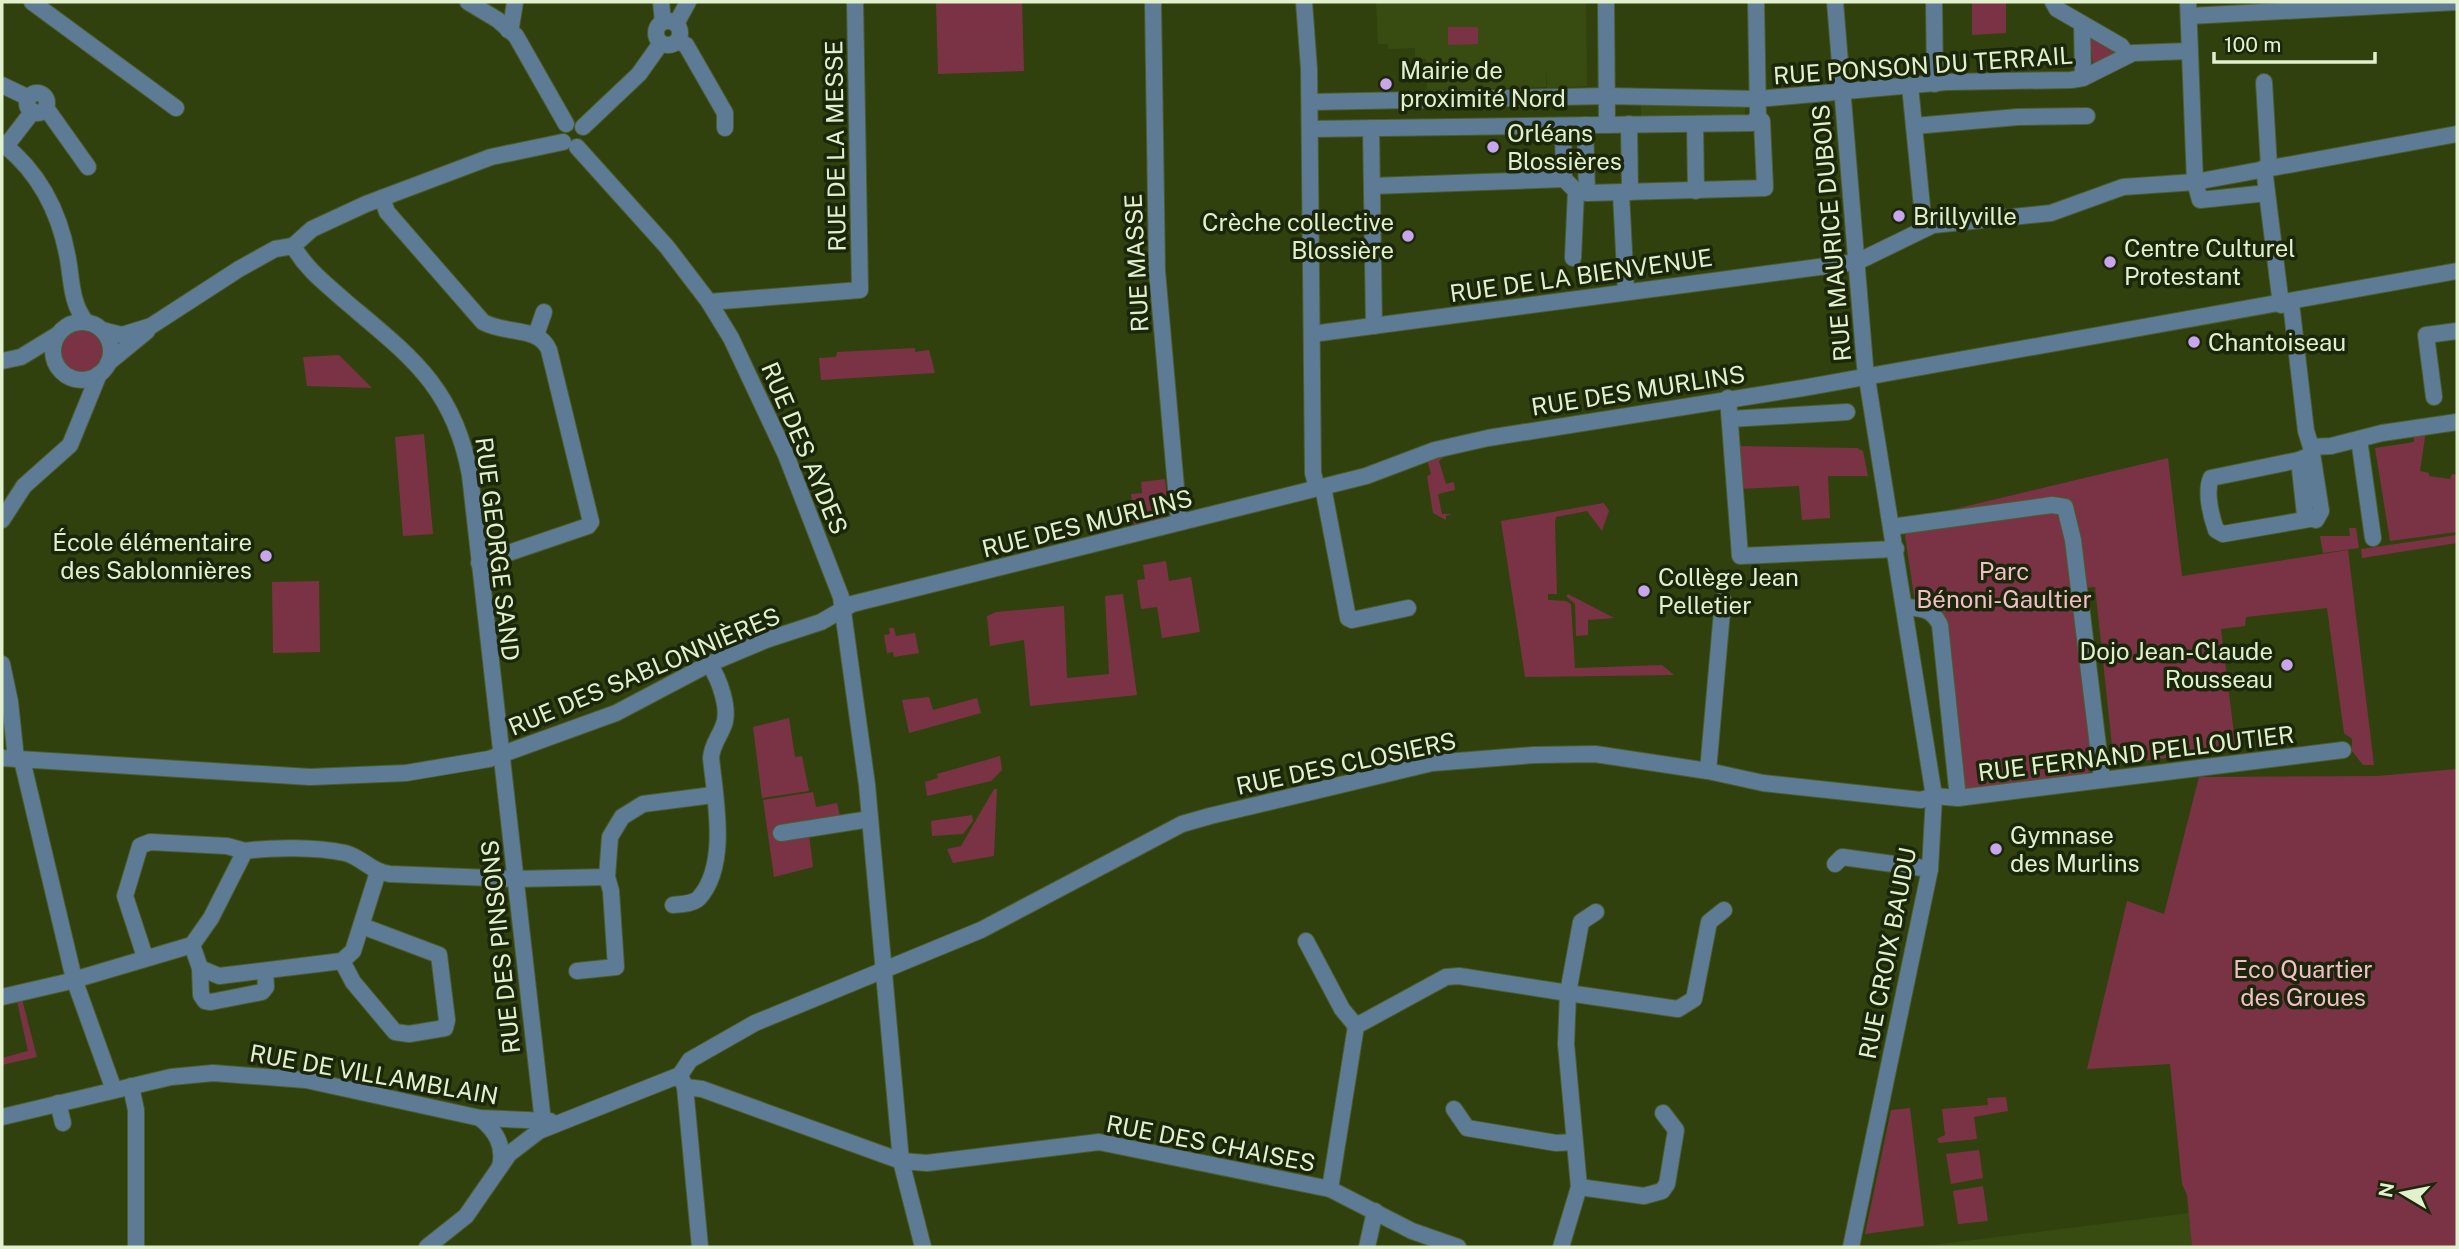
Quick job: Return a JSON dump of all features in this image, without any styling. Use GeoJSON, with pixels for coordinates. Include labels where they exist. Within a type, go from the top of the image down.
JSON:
{"type":"FeatureCollection","features":[{"type":"Feature","properties":{"kind":"street"},"geometry":{"type":"LineString","coordinates":[[32,2],[176,108]]}},
{"type":"Feature","properties":{"kind":"street"},"geometry":{"type":"LineString","coordinates":[[468,2],[498,20],[516,36],[566,124]]}},
{"type":"Feature","properties":{"kind":"street"},"geometry":{"type":"LineString","coordinates":[[508,30],[511,27],[515,2]]}},
{"type":"Feature","properties":{"kind":"street"},"geometry":{"type":"LineString","coordinates":[[662,2],[669,23]]}},
{"type":"Feature","properties":{"kind":"street"},"geometry":{"type":"LineString","coordinates":[[688,2],[669,23],[656,30],[669,42],[686,44],[725,113],[724,128]]}},
{"type":"Feature","properties":{"kind":"street","name":"RUE DE LA MESSE"},"geometry":{"type":"LineString","coordinates":[[709,302],[860,290],[855,2]]}},
{"type":"Feature","properties":{"kind":"street","name":"RUE MASSE"},"geometry":{"type":"LineString","coordinates":[[1153,2],[1157,271],[1179,522]]}},
{"type":"Feature","properties":{"kind":"street"},"geometry":{"type":"LineString","coordinates":[[1304,2],[1310,102],[1314,473],[1320,488],[1348,618],[1352,620],[1408,608]]}},
{"type":"Feature","properties":{"kind":"street"},"geometry":{"type":"LineString","coordinates":[[1606,2],[1607,125]]}},
{"type":"Feature","properties":{"kind":"street"},"geometry":{"type":"LineString","coordinates":[[1372,186],[1564,179],[1581,192],[1765,188],[1762,121],[1758,117],[1756,2]]}},
{"type":"Feature","properties":{"kind":"street","name":"RUE MAURICE DUBOIS"},"geometry":{"type":"LineString","coordinates":[[1835,2],[1867,376]]}},
{"type":"Feature","properties":{"kind":"street"},"geometry":{"type":"LineString","coordinates":[[1934,2],[1936,84]]}},
{"type":"Feature","properties":{"kind":"street"},"geometry":{"type":"LineString","coordinates":[[2053,2],[2057,9],[2121,46],[2127,55],[2190,51]]}},
{"type":"Feature","properties":{"kind":"street"},"geometry":{"type":"LineString","coordinates":[[2267,193],[2206,202],[2200,200],[2195,181],[2189,9],[2456,2]]}},
{"type":"Feature","properties":{"kind":"street"},"geometry":{"type":"LineString","coordinates":[[2082,24],[2083,78]]}},
{"type":"Feature","properties":{"kind":"street"},"geometry":{"type":"LineString","coordinates":[[583,127],[669,42]]}},
{"type":"Feature","properties":{"kind":"street","name":"RUE PONSON DU TERRAIL"},"geometry":{"type":"LineString","coordinates":[[1310,102],[1607,96],[1758,99],[1936,84],[2083,78],[2127,55]]}},
{"type":"Feature","properties":{"kind":"street"},"geometry":{"type":"LineString","coordinates":[[2264,82],[2267,193],[2306,430],[2307,454],[2321,511],[2316,520],[2223,534],[2216,530],[2213,522],[2211,478],[2307,454],[2359,439],[2457,422]]}},
{"type":"Feature","properties":{"kind":"street"},"geometry":{"type":"LineString","coordinates":[[2,85],[36,106],[88,167]]}},
{"type":"Feature","properties":{"kind":"street"},"geometry":{"type":"LineString","coordinates":[[1910,86],[1924,228],[2051,213],[2123,187],[2195,181],[2457,134]]}},
{"type":"Feature","properties":{"kind":"street"},"geometry":{"type":"LineString","coordinates":[[1522,98],[1523,126]]}},
{"type":"Feature","properties":{"kind":"street"},"geometry":{"type":"LineString","coordinates":[[36,106],[4,145],[23,160],[39,182],[56,216],[68,258],[74,301],[86,322]]}},
{"type":"Feature","properties":{"kind":"street"},"geometry":{"type":"LineString","coordinates":[[1914,126],[2087,116]]}},
{"type":"Feature","properties":{"kind":"street"},"geometry":{"type":"LineString","coordinates":[[1310,129],[1752,123],[1758,117]]}},
{"type":"Feature","properties":{"kind":"street"},"geometry":{"type":"LineString","coordinates":[[570,145],[561,133],[566,124],[573,122],[583,127]]}},
{"type":"Feature","properties":{"kind":"street"},"geometry":{"type":"LineString","coordinates":[[1626,291],[1629,124]]}},
{"type":"Feature","properties":{"kind":"street"},"geometry":{"type":"LineString","coordinates":[[1695,124],[1696,191]]}},
{"type":"Feature","properties":{"kind":"street"},"geometry":{"type":"LineString","coordinates":[[1573,258],[1585,125]]}},
{"type":"Feature","properties":{"kind":"street"},"geometry":{"type":"LineString","coordinates":[[1563,126],[1564,179]]}},
{"type":"Feature","properties":{"kind":"street"},"geometry":{"type":"LineString","coordinates":[[2,361],[21,357],[40,359],[85,380],[104,368],[151,326],[239,269],[275,249],[293,246],[312,229],[382,198],[491,157],[570,145],[585,138],[583,127]]}},
{"type":"Feature","properties":{"kind":"street"},"geometry":{"type":"LineString","coordinates":[[1371,128],[1374,326]]}},
{"type":"Feature","properties":{"kind":"street","name":"RUE DES AYDES"},"geometry":{"type":"LineString","coordinates":[[570,145],[667,247],[709,302],[740,355],[786,455],[837,584],[846,627],[870,819],[901,1161],[923,1247]]}},
{"type":"Feature","properties":{"kind":"street"},"geometry":{"type":"LineString","coordinates":[[382,198],[387,212],[483,322],[509,332],[536,335],[546,342],[549,350],[591,522],[576,531],[479,563]]}},
{"type":"Feature","properties":{"kind":"street","name":"RUE DE LA BIENVENUE"},"geometry":{"type":"LineString","coordinates":[[1312,334],[1857,262],[1924,228]]}},
{"type":"Feature","properties":{"kind":"street","name":"RUE GEORGE SAND"},"geometry":{"type":"LineString","coordinates":[[293,246],[312,273],[424,371],[448,404],[467,454],[500,757]]}},
{"type":"Feature","properties":{"kind":"street","name":"RUE DES MURLINS"},"geometry":{"type":"LineString","coordinates":[[841,611],[854,604],[1366,476],[1448,445],[2286,304],[2457,271]]}},
{"type":"Feature","properties":{"kind":"street"},"geometry":{"type":"LineString","coordinates":[[536,335],[544,313]]}},
{"type":"Feature","properties":{"kind":"street"},"geometry":{"type":"LineString","coordinates":[[21,357],[57,335],[69,324],[86,322],[122,335],[151,326]]}},
{"type":"Feature","properties":{"kind":"street"},"geometry":{"type":"LineString","coordinates":[[2,520],[23,486],[70,445],[104,368],[110,346],[102,330]]}},
{"type":"Feature","properties":{"kind":"street"},"geometry":{"type":"LineString","coordinates":[[2434,397],[2426,335],[2457,331]]}},
{"type":"Feature","properties":{"kind":"street"},"geometry":{"type":"LineString","coordinates":[[57,335],[52,350],[81,416]]}},
{"type":"Feature","properties":{"kind":"street","name":"RUE CROIX BAUDU"},"geometry":{"type":"LineString","coordinates":[[1851,1247],[1930,869],[1934,796],[1867,376]]}},
{"type":"Feature","properties":{"kind":"street"},"geometry":{"type":"LineString","coordinates":[[1728,398],[1740,556],[1896,549]]}},
{"type":"Feature","properties":{"kind":"street"},"geometry":{"type":"LineString","coordinates":[[1730,419],[1847,412]]}},
{"type":"Feature","properties":{"kind":"street"},"geometry":{"type":"LineString","coordinates":[[2359,439],[2373,538]]}},
{"type":"Feature","properties":{"kind":"street"},"geometry":{"type":"LineString","coordinates":[[1891,527],[2052,505],[2065,507],[2073,540],[2102,779]]}},
{"type":"Feature","properties":{"kind":"street"},"geometry":{"type":"LineString","coordinates":[[1708,771],[1723,600]]}},
{"type":"Feature","properties":{"kind":"street"},"geometry":{"type":"LineString","coordinates":[[1904,607],[1929,612],[1936,616],[1940,625],[1958,798]]}},
{"type":"Feature","properties":{"kind":"street","name":"RUE DES SABLONNIÈRES"},"geometry":{"type":"LineString","coordinates":[[13,759],[310,777],[406,772],[500,757],[616,713],[709,664],[766,639],[821,622],[841,611]]}},
{"type":"Feature","properties":{"kind":"street"},"geometry":{"type":"LineString","coordinates":[[2,664],[10,702],[13,759],[74,979],[114,1090]]}},
{"type":"Feature","properties":{"kind":"street"},"geometry":{"type":"LineString","coordinates":[[673,905],[692,903],[699,898],[717,862],[719,850],[713,795],[712,746],[723,728],[726,709],[709,664]]}},
{"type":"Feature","properties":{"kind":"street","name":"RUE FERNAND PELLOUTIER"},"geometry":{"type":"LineString","coordinates":[[1934,796],[1958,798],[2343,750]]}},
{"type":"Feature","properties":{"kind":"street","name":"RUE DES CLOSIERS"},"geometry":{"type":"LineString","coordinates":[[683,1081],[690,1060],[755,1023],[981,930],[1182,824],[1432,763],[1534,755],[1595,754],[1708,771],[1763,783],[1879,798],[1921,800],[1934,796]]}},
{"type":"Feature","properties":{"kind":"street","name":"RUE DES PINSONS"},"geometry":{"type":"LineString","coordinates":[[500,757],[542,1113],[535,1125]]}},
{"type":"Feature","properties":{"kind":"street"},"geometry":{"type":"LineString","coordinates":[[577,971],[616,967],[611,891],[607,877],[610,837],[622,817],[643,804],[713,795]]}},
{"type":"Feature","properties":{"kind":"street"},"geometry":{"type":"LineString","coordinates":[[782,833],[870,819]]}},
{"type":"Feature","properties":{"kind":"street"},"geometry":{"type":"LineString","coordinates":[[145,957],[125,896],[140,846],[150,842],[214,845],[244,851],[261,849],[343,853],[378,872],[515,878],[607,877]]}},
{"type":"Feature","properties":{"kind":"street"},"geometry":{"type":"LineString","coordinates":[[2,997],[192,945],[242,862],[244,851]]}},
{"type":"Feature","properties":{"kind":"street"},"geometry":{"type":"LineString","coordinates":[[1835,864],[1842,857],[1930,869]]}},
{"type":"Feature","properties":{"kind":"street"},"geometry":{"type":"LineString","coordinates":[[200,968],[219,976],[342,961],[351,955],[378,872]]}},
{"type":"Feature","properties":{"kind":"street"},"geometry":{"type":"LineString","coordinates":[[1356,1026],[1446,977],[1459,976],[1678,1009],[1694,999],[1709,922],[1724,910]]}},
{"type":"Feature","properties":{"kind":"street"},"geometry":{"type":"LineString","coordinates":[[1561,1247],[1579,1187],[1566,1044],[1568,993],[1581,922],[1596,912]]}},
{"type":"Feature","properties":{"kind":"street"},"geometry":{"type":"LineString","coordinates":[[342,961],[353,982],[395,1032],[409,1034],[444,1028],[447,1020],[439,955],[362,926]]}},
{"type":"Feature","properties":{"kind":"street"},"geometry":{"type":"LineString","coordinates":[[1306,941],[1342,1009],[1356,1026],[1330,1189]]}},
{"type":"Feature","properties":{"kind":"street"},"geometry":{"type":"LineString","coordinates":[[192,945],[200,968],[201,995],[205,1001],[262,992],[266,987],[265,971]]}},
{"type":"Feature","properties":{"kind":"street","name":"RUE DE VILLAMBLAIN"},"geometry":{"type":"LineString","coordinates":[[2,1117],[191,1074],[243,1073],[352,1088],[480,1118],[535,1125],[560,1121],[683,1081]]}},
{"type":"Feature","properties":{"kind":"street"},"geometry":{"type":"LineString","coordinates":[[683,1081],[700,1247]]}},
{"type":"Feature","properties":{"kind":"street","name":"RUE DES CHAISES"},"geometry":{"type":"LineString","coordinates":[[683,1081],[901,1161],[927,1163],[1099,1142],[1330,1189],[1412,1231],[1458,1247]]}},
{"type":"Feature","properties":{"kind":"street"},"geometry":{"type":"LineString","coordinates":[[131,1086],[136,1110],[136,1247]]}},
{"type":"Feature","properties":{"kind":"street"},"geometry":{"type":"LineString","coordinates":[[58,1103],[63,1123]]}},
{"type":"Feature","properties":{"kind":"street"},"geometry":{"type":"LineString","coordinates":[[1454,1109],[1467,1128],[1556,1143],[1574,1142]]}},
{"type":"Feature","properties":{"kind":"street"},"geometry":{"type":"LineString","coordinates":[[1579,1187],[1644,1196],[1662,1191],[1667,1184],[1676,1130],[1663,1113]]}},
{"type":"Feature","properties":{"kind":"street"},"geometry":{"type":"LineString","coordinates":[[480,1118],[491,1127],[499,1140],[502,1156],[497,1175]]}},
{"type":"Feature","properties":{"kind":"street"},"geometry":{"type":"LineString","coordinates":[[499,1140],[512,1127],[535,1125]]}},
{"type":"Feature","properties":{"kind":"street"},"geometry":{"type":"LineString","coordinates":[[427,1247],[466,1216],[497,1175],[509,1154],[535,1125]]}},
{"type":"Feature","properties":{"kind":"street"},"geometry":{"type":"LineString","coordinates":[[1367,1247],[1375,1211]]}},
{"type":"Feature","properties":{"kind":"shaded area"},"geometry":{"type":"Polygon","coordinates":[[[1376,2],[1586,2],[1587,86],[1547,88],[1546,65],[1546,87],[1427,90],[1426,59],[1415,59],[1415,48],[1388,49],[1388,44],[1378,44],[1376,2]]]}},
{"type":"Feature","properties":{"kind":"shaded area"},"geometry":{"type":"Polygon","coordinates":[[[1745,103],[1745,117],[1641,117],[1641,104],[1745,103]]]}},
{"type":"Feature","properties":{"kind":"shaded area"},"geometry":{"type":"Polygon","coordinates":[[[2189,1213],[2192,1247],[1917,1247],[2189,1213]]]}},
{"type":"Feature","properties":{"kind":"green space"},"geometry":{"type":"Polygon","coordinates":[[[936,2],[1022,2],[1024,71],[938,74],[936,2]]]}},
{"type":"Feature","properties":{"kind":"green space"},"geometry":{"type":"Polygon","coordinates":[[[1972,2],[2006,2],[2006,33],[1972,35],[1972,2]]]}},
{"type":"Feature","properties":{"kind":"green space"},"geometry":{"type":"Polygon","coordinates":[[[1448,27],[1478,27],[1478,44],[1448,45],[1448,27]]]}},
{"type":"Feature","properties":{"kind":"green space"},"geometry":{"type":"Polygon","coordinates":[[[2093,37],[2116,52],[2093,65],[2090,40],[2093,37]]]}},
{"type":"Feature","properties":{"kind":"green space"},"geometry":{"type":"Polygon","coordinates":[[[81,327],[98,334],[105,351],[98,368],[81,375],[64,368],[57,351],[64,334],[81,327]]]}},
{"type":"Feature","properties":{"kind":"green space"},"geometry":{"type":"Polygon","coordinates":[[[915,348],[915,352],[929,350],[935,373],[821,380],[819,358],[836,357],[837,352],[915,348]]]}},
{"type":"Feature","properties":{"kind":"green space"},"geometry":{"type":"Polygon","coordinates":[[[339,355],[372,388],[307,386],[303,357],[339,355]]]}},
{"type":"Feature","properties":{"kind":"green space"},"geometry":{"type":"Polygon","coordinates":[[[2426,430],[2420,471],[2429,473],[2429,476],[2450,479],[2452,474],[2457,475],[2457,532],[2390,541],[2375,448],[2414,442],[2414,433],[2426,430]]]}},
{"type":"Feature","properties":{"kind":"green space"},"geometry":{"type":"Polygon","coordinates":[[[424,434],[433,534],[403,536],[395,437],[424,434]]]}},
{"type":"Feature","properties":{"kind":"green space"},"geometry":{"type":"Polygon","coordinates":[[[1736,446],[1857,448],[1863,451],[1868,476],[1828,476],[1830,518],[1802,520],[1799,486],[1739,489],[1736,446]]]}},
{"type":"Feature","properties":{"kind":"green space"},"geometry":{"type":"Polygon","coordinates":[[[1446,455],[1439,461],[1446,484],[1454,482],[1455,490],[1438,494],[1442,514],[1452,514],[1446,516],[1446,520],[1433,513],[1427,476],[1431,474],[1427,460],[1446,455]]]}},
{"type":"Feature","properties":{"kind":"green space"},"geometry":{"type":"Polygon","coordinates":[[[2168,458],[2182,576],[2348,550],[2374,765],[2363,765],[2352,751],[2352,739],[2344,733],[2327,608],[2246,617],[2245,626],[2221,629],[2236,750],[2114,764],[2095,587],[2083,588],[2074,515],[2036,501],[1942,512],[2168,458]]]}},
{"type":"Feature","properties":{"kind":"green space"},"geometry":{"type":"Polygon","coordinates":[[[1165,479],[1168,510],[1164,518],[1134,526],[1131,494],[1142,493],[1141,482],[1165,479]]]}},
{"type":"Feature","properties":{"kind":"green space"},"geometry":{"type":"Polygon","coordinates":[[[1604,503],[1609,511],[1602,531],[1587,511],[1556,517],[1557,594],[1548,594],[1548,600],[1571,604],[1575,668],[1662,665],[1674,675],[1525,677],[1501,521],[1604,503]]]}},
{"type":"Feature","properties":{"kind":"green space","name":"Parc Bénoni-Gaultier"},"geometry":{"type":"Polygon","coordinates":[[[2050,510],[2064,516],[2095,768],[2083,776],[1961,792],[1944,617],[1933,606],[1915,603],[1905,535],[1907,532],[2050,510]]]}},
{"type":"Feature","properties":{"kind":"green space"},"geometry":{"type":"Polygon","coordinates":[[[2349,528],[2356,528],[2359,548],[2323,553],[2320,536],[2350,536],[2349,528]]]}},
{"type":"Feature","properties":{"kind":"green space"},"geometry":{"type":"Polygon","coordinates":[[[2457,535],[2457,543],[2362,558],[2361,549],[2457,535]]]}},
{"type":"Feature","properties":{"kind":"green space"},"geometry":{"type":"Polygon","coordinates":[[[1166,561],[1169,581],[1191,577],[1200,632],[1162,638],[1157,607],[1141,609],[1137,580],[1145,579],[1143,565],[1166,561]]]}},
{"type":"Feature","properties":{"kind":"green space"},"geometry":{"type":"Polygon","coordinates":[[[319,581],[320,652],[273,653],[272,582],[319,581]]]}},
{"type":"Feature","properties":{"kind":"green space"},"geometry":{"type":"Polygon","coordinates":[[[1123,594],[1137,695],[1030,706],[1024,640],[990,646],[987,616],[996,612],[1064,606],[1067,678],[1109,674],[1105,596],[1123,594]]]}},
{"type":"Feature","properties":{"kind":"green space"},"geometry":{"type":"Polygon","coordinates":[[[1568,594],[1614,618],[1588,620],[1588,635],[1576,636],[1575,604],[1566,596],[1568,594]]]}},
{"type":"Feature","properties":{"kind":"green space"},"geometry":{"type":"Polygon","coordinates":[[[889,628],[894,628],[896,636],[915,633],[919,653],[894,657],[893,652],[887,653],[884,635],[890,634],[889,628]]]}},
{"type":"Feature","properties":{"kind":"green space"},"geometry":{"type":"Polygon","coordinates":[[[929,697],[933,710],[977,698],[981,713],[909,733],[902,700],[929,697]]]}},
{"type":"Feature","properties":{"kind":"green space"},"geometry":{"type":"Polygon","coordinates":[[[789,718],[795,757],[802,756],[809,791],[762,798],[753,727],[789,718]]]}},
{"type":"Feature","properties":{"kind":"green space"},"geometry":{"type":"Polygon","coordinates":[[[1000,756],[1002,770],[991,781],[927,796],[925,782],[938,778],[937,774],[1000,756]]]}},
{"type":"Feature","properties":{"kind":"green space","name":"Eco Quartier des Groues"},"geometry":{"type":"Polygon","coordinates":[[[2457,769],[2457,1247],[2192,1247],[2187,1195],[2182,1184],[2170,1064],[2087,1069],[2127,901],[2164,914],[2199,777],[2377,776],[2457,769]]]}},
{"type":"Feature","properties":{"kind":"green space"},"geometry":{"type":"Polygon","coordinates":[[[994,789],[997,789],[994,856],[953,863],[947,849],[961,846],[994,789]]]}},
{"type":"Feature","properties":{"kind":"green space"},"geometry":{"type":"Polygon","coordinates":[[[813,792],[816,807],[837,803],[841,820],[809,834],[813,867],[774,877],[763,800],[813,792]]]}},
{"type":"Feature","properties":{"kind":"green space"},"geometry":{"type":"Polygon","coordinates":[[[972,815],[973,821],[963,834],[932,836],[931,821],[972,815]]]}},
{"type":"Feature","properties":{"kind":"green space"},"geometry":{"type":"Polygon","coordinates":[[[22,999],[37,1057],[2,1065],[2,1058],[28,1051],[17,1001],[22,999]]]}},
{"type":"Feature","properties":{"kind":"green space"},"geometry":{"type":"Polygon","coordinates":[[[2006,1097],[2008,1111],[1974,1117],[1977,1139],[1939,1143],[1937,1139],[1945,1135],[1942,1109],[1988,1105],[1987,1098],[2006,1097]]]}},
{"type":"Feature","properties":{"kind":"green space"},"geometry":{"type":"Polygon","coordinates":[[[1910,1108],[1924,1226],[1865,1234],[1891,1110],[1910,1108]]]}},
{"type":"Feature","properties":{"kind":"green space"},"geometry":{"type":"Polygon","coordinates":[[[1979,1150],[1983,1178],[1951,1184],[1946,1154],[1979,1150]]]}},
{"type":"Feature","properties":{"kind":"green space"},"geometry":{"type":"Polygon","coordinates":[[[1983,1186],[1988,1221],[1958,1224],[1953,1191],[1983,1186]]]}},
{"type":"Feature","properties":{"kind":"place","name":"Mairie de proximité Nord"},"geometry":{"type":"Point","coordinates":[1386,84]}},
{"type":"Feature","properties":{"kind":"place","name":"Orléans Blossières"},"geometry":{"type":"Point","coordinates":[1493,147]}},
{"type":"Feature","properties":{"kind":"place","name":"Brillyville"},"geometry":{"type":"Point","coordinates":[1899,216]}},
{"type":"Feature","properties":{"kind":"place","name":"Crèche collective Blossière"},"geometry":{"type":"Point","coordinates":[1408,236]}},
{"type":"Feature","properties":{"kind":"place","name":"Centre Culturel Protestant"},"geometry":{"type":"Point","coordinates":[2110,262]}},
{"type":"Feature","properties":{"kind":"place","name":"Chantoiseau"},"geometry":{"type":"Point","coordinates":[2194,342]}},
{"type":"Feature","properties":{"kind":"place","name":"École élémentaire des Sablonnières"},"geometry":{"type":"Point","coordinates":[266,556]}},
{"type":"Feature","properties":{"kind":"place","name":"Collège Jean Pelletier"},"geometry":{"type":"Point","coordinates":[1644,591]}},
{"type":"Feature","properties":{"kind":"place","name":"Dojo Jean-Claude Rousseau"},"geometry":{"type":"Point","coordinates":[2287,665]}},
{"type":"Feature","properties":{"kind":"place","name":"Gymnase des Murlins"},"geometry":{"type":"Point","coordinates":[1996,849]}}]}
